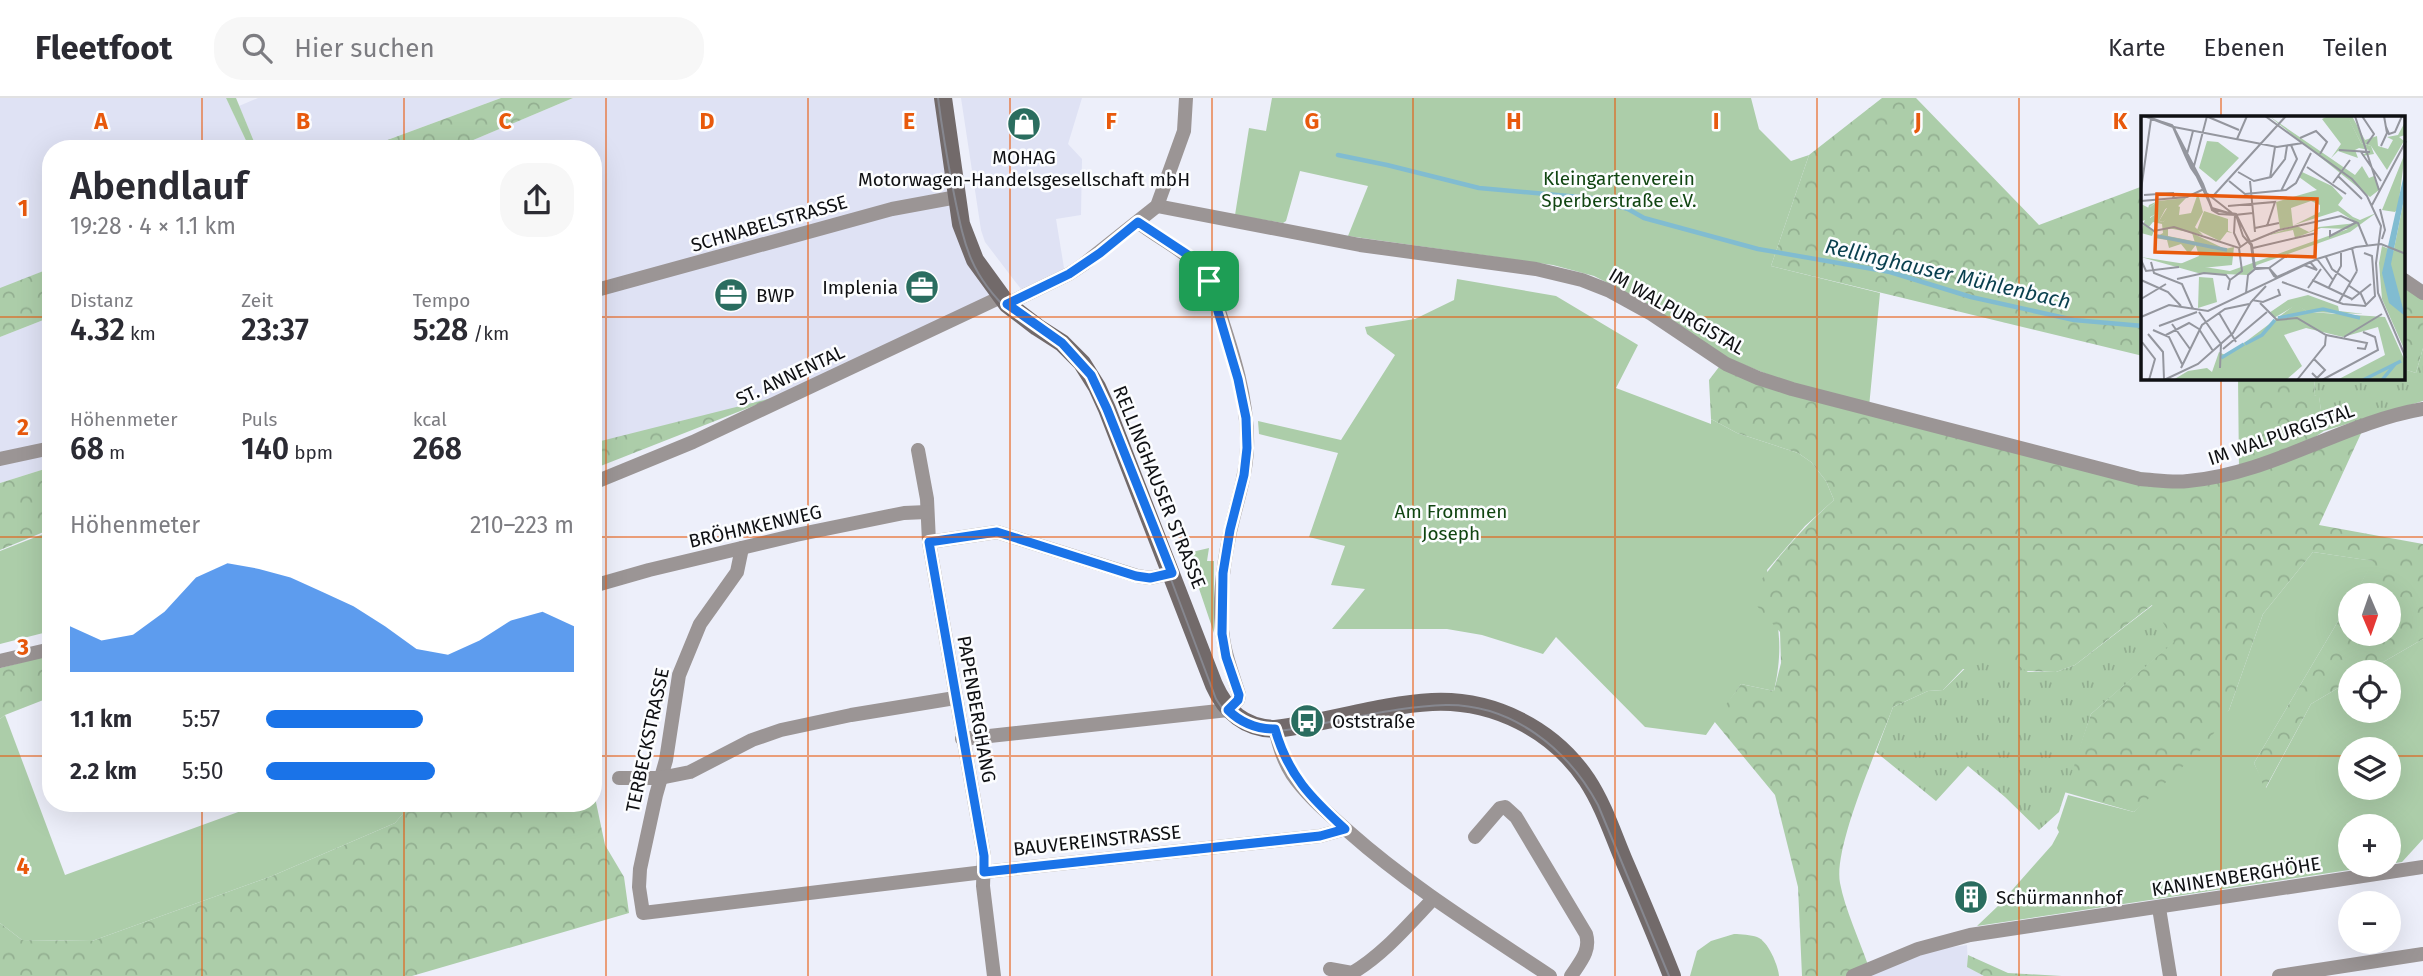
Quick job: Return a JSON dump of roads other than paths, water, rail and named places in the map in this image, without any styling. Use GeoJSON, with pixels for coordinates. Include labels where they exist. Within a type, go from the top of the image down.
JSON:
{"type":"FeatureCollection","features":[{"type":"Feature","properties":{"kind":"main road","name":"RELLINGHAUSER STRASSE"},"geometry":{"type":"LineString","coordinates":[[943,98],[966,241],[975,260],[1004,301],[1062,343],[1091,375],[1107,409],[1214,685],[1228,710]]}},
{"type":"Feature","properties":{"kind":"main road"},"geometry":{"type":"LineString","coordinates":[[1228,710],[1246,724],[1275,729],[1418,704],[1453,702],[1481,706],[1535,729],[1554,743],[1578,768],[1600,804],[1672,976]]}},
{"type":"Feature","properties":{"kind":"street"},"geometry":{"type":"LineString","coordinates":[[1004,301],[1069,274],[1100,253],[1157,206],[1184,131],[1186,98]]}},
{"type":"Feature","properties":{"kind":"street","name":"SCHNABELSTRASSE"},"geometry":{"type":"LineString","coordinates":[[602,289],[870,215],[957,197]]}},
{"type":"Feature","properties":{"kind":"street","name":"IM WALPURGISTAL"},"geometry":{"type":"LineString","coordinates":[[1157,206],[1360,244],[1536,269],[1582,280],[1610,291],[1650,313],[1719,360],[1758,378],[2140,479],[2185,482],[2241,471],[2364,426],[2400,414],[2423,410]]}},
{"type":"Feature","properties":{"kind":"street"},"geometry":{"type":"LineString","coordinates":[[962,738],[1228,710],[1238,700],[1239,695],[1226,657],[1222,634],[1223,573],[1230,530],[1244,475],[1247,448],[1246,418],[1238,379],[1209,281],[1188,255],[1138,222]]}},
{"type":"Feature","properties":{"kind":"street"},"geometry":{"type":"LineString","coordinates":[[2406,281],[2423,293]]}},
{"type":"Feature","properties":{"kind":"street","name":"ST. ANNENTAL"},"geometry":{"type":"LineString","coordinates":[[602,479],[693,442],[1004,301]]}},
{"type":"Feature","properties":{"kind":"street"},"geometry":{"type":"LineString","coordinates":[[0,460],[42,450]]}},
{"type":"Feature","properties":{"kind":"street","name":"PAPENBERGHANG"},"geometry":{"type":"LineString","coordinates":[[918,450],[927,499],[929,542],[984,856],[994,976]]}},
{"type":"Feature","properties":{"kind":"street","name":"BRÖHMKENWEG"},"geometry":{"type":"LineString","coordinates":[[602,583],[742,548],[904,513],[927,512]]}},
{"type":"Feature","properties":{"kind":"street"},"geometry":{"type":"LineString","coordinates":[[929,542],[997,532],[1136,576],[1150,578],[1172,573]]}},
{"type":"Feature","properties":{"kind":"street","name":"TERBECKSTRASSE"},"geometry":{"type":"LineString","coordinates":[[643,913],[639,887],[640,869],[666,760],[679,675],[700,624],[737,572],[742,548]]}},
{"type":"Feature","properties":{"kind":"street"},"geometry":{"type":"LineString","coordinates":[[0,661],[42,651]]}},
{"type":"Feature","properties":{"kind":"street"},"geometry":{"type":"LineString","coordinates":[[619,778],[660,778],[690,772],[752,740],[781,730],[955,698]]}},
{"type":"Feature","properties":{"kind":"street"},"geometry":{"type":"LineString","coordinates":[[1275,729],[1282,753],[1293,774],[1316,802],[1345,829],[1388,867],[1550,976]]}},
{"type":"Feature","properties":{"kind":"street"},"geometry":{"type":"LineString","coordinates":[[1475,837],[1500,808],[1505,807],[1516,817],[1586,934],[1587,951],[1571,976]]}},
{"type":"Feature","properties":{"kind":"street","name":"BAUVEREINSTRASSE"},"geometry":{"type":"LineString","coordinates":[[643,913],[984,872],[1320,836],[1345,829]]}},
{"type":"Feature","properties":{"kind":"street","name":"KANINENBERGHÖHE"},"geometry":{"type":"LineString","coordinates":[[1853,976],[1918,949],[1970,935],[2423,867]]}},
{"type":"Feature","properties":{"kind":"street"},"geometry":{"type":"LineString","coordinates":[[1331,969],[1352,973],[1362,968],[1433,899]]}},
{"type":"Feature","properties":{"kind":"street"},"geometry":{"type":"LineString","coordinates":[[2160,908],[2170,976]]}},
{"type":"Feature","properties":{"kind":"street"},"geometry":{"type":"LineString","coordinates":[[2279,976],[2423,954]]}},
{"type":"Feature","properties":{"kind":"waterway","name":"Rellinghauser Mühlenbach"},"geometry":{"type":"LineString","coordinates":[[1338,155],[1479,188],[1591,198],[1628,209],[1644,218],[1758,249],[1890,272],[1971,297],[2074,320],[2141,326]]}},
{"type":"Feature","properties":{"kind":"tram line"},"geometry":{"type":"LineString","coordinates":[[938,98],[953,189],[970,256],[985,284],[1011,313],[1073,359],[1092,382],[1216,699],[1224,710],[1241,725],[1274,731],[1402,709],[1446,705],[1493,712],[1515,721],[1554,748],[1586,785],[1598,805],[1669,976]]}},
{"type":"Feature","properties":{"kind":"place","name":"MOHAG Motorwagen-Handelsgesellschaft mbH"},"geometry":{"type":"Point","coordinates":[1024,124]}},
{"type":"Feature","properties":{"kind":"place","name":"Implenia"},"geometry":{"type":"Point","coordinates":[922,287]}},
{"type":"Feature","properties":{"kind":"place","name":"BWP"},"geometry":{"type":"Point","coordinates":[731,295]}},
{"type":"Feature","properties":{"kind":"place","name":"Oststraße"},"geometry":{"type":"Point","coordinates":[1307,721]}},
{"type":"Feature","properties":{"kind":"place","name":"Schürmannhof"},"geometry":{"type":"Point","coordinates":[1971,897]}},
{"type":"Feature","properties":{"kind":"park label","name":"Kleingartenverein Sperberstraße e.V."},"geometry":{"type":"Point","coordinates":[1619,189]}},
{"type":"Feature","properties":{"kind":"park label","name":"Am Frommen Joseph"},"geometry":{"type":"Point","coordinates":[1451,522]}}]}
